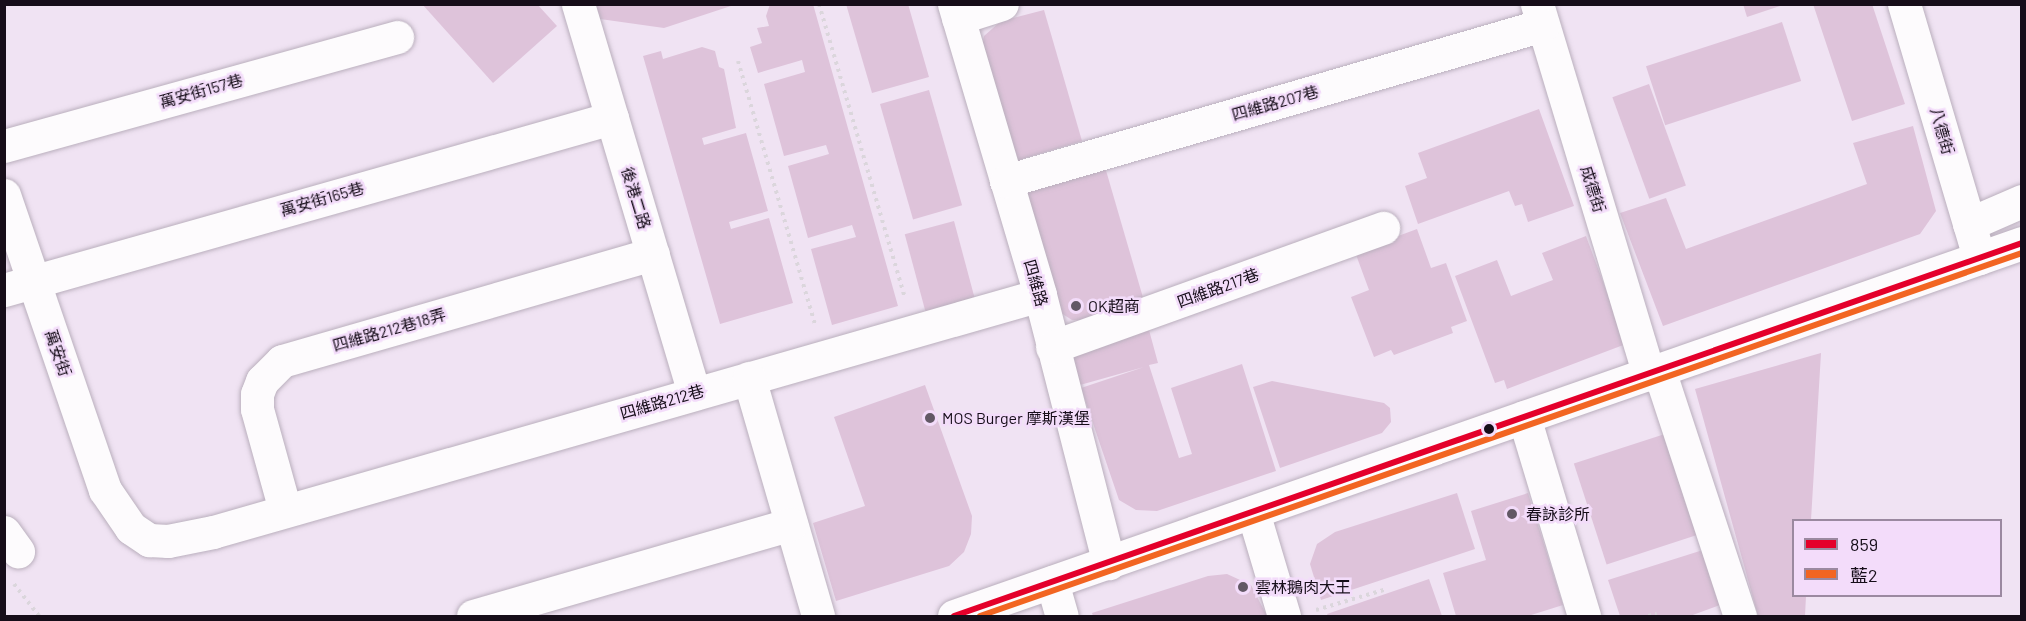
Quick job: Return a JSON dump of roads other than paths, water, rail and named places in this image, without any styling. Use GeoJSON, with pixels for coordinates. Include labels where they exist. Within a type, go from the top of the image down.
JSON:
{"type":"FeatureCollection","features":[{"type":"Feature","properties":{"kind":"street","name":"後港二路"},"geometry":{"type":"LineString","coordinates":[[578,4],[694,392]]}},
{"type":"Feature","properties":{"kind":"street"},"geometry":{"type":"LineString","coordinates":[[956,11],[1002,4]]}},
{"type":"Feature","properties":{"kind":"street","name":"八德街"},"geometry":{"type":"LineString","coordinates":[[1905,4],[1979,258]]}},
{"type":"Feature","properties":{"kind":"street","name":"四維路"},"geometry":{"type":"LineString","coordinates":[[956,11],[1040,295],[1109,563]]}},
{"type":"Feature","properties":{"kind":"street","name":"四維路207巷"},"geometry":{"type":"LineString","coordinates":[[1006,181],[1540,15]]}},
{"type":"Feature","properties":{"kind":"street","name":"成德街"},"geometry":{"type":"LineString","coordinates":[[1540,15],[1654,372],[1740,616]]}},
{"type":"Feature","properties":{"kind":"street","name":"萬安街157巷"},"geometry":{"type":"LineString","coordinates":[[4,146],[397,37]]}},
{"type":"Feature","properties":{"kind":"street","name":"萬安街165巷"},"geometry":{"type":"LineString","coordinates":[[18,285],[612,118]]}},
{"type":"Feature","properties":{"kind":"street","name":"萬安街"},"geometry":{"type":"LineString","coordinates":[[4,195],[18,285],[105,490],[115,508],[131,528],[149,540],[168,541],[285,510]]}},
{"type":"Feature","properties":{"kind":"street"},"geometry":{"type":"LineString","coordinates":[[1969,224],[2022,201]]}},
{"type":"Feature","properties":{"kind":"street","name":"四維路217巷"},"geometry":{"type":"LineString","coordinates":[[1053,347],[1383,228]]}},
{"type":"Feature","properties":{"kind":"street"},"geometry":{"type":"LineString","coordinates":[[954,616],[2022,243]]}},
{"type":"Feature","properties":{"kind":"street","name":"四維路212巷18弄"},"geometry":{"type":"LineString","coordinates":[[285,510],[257,409],[257,394],[262,381],[282,361],[653,254]]}},
{"type":"Feature","properties":{"kind":"street","name":"四維路212巷"},"geometry":{"type":"LineString","coordinates":[[285,510],[1040,295]]}},
{"type":"Feature","properties":{"kind":"street"},"geometry":{"type":"LineString","coordinates":[[749,378],[818,616]]}},
{"type":"Feature","properties":{"kind":"street"},"geometry":{"type":"LineString","coordinates":[[1524,417],[1584,616]]}},
{"type":"Feature","properties":{"kind":"street"},"geometry":{"type":"LineString","coordinates":[[1253,512],[1298,614]]}},
{"type":"Feature","properties":{"kind":"street"},"geometry":{"type":"LineString","coordinates":[[473,616],[791,524]]}},
{"type":"Feature","properties":{"kind":"street"},"geometry":{"type":"LineString","coordinates":[[1052,582],[1062,616]]}},
{"type":"Feature","properties":{"kind":"place","name":"OK超商"},"geometry":{"type":"Point","coordinates":[1076,306]}},
{"type":"Feature","properties":{"kind":"place","name":"MOS Burger 摩斯漢堡"},"geometry":{"type":"Point","coordinates":[930,418]}},
{"type":"Feature","properties":{"kind":"place","name":"春詠診所"},"geometry":{"type":"Point","coordinates":[1512,514]}},
{"type":"Feature","properties":{"kind":"place","name":"雲林鵝肉大王"},"geometry":{"type":"Point","coordinates":[1243,587]}}]}
